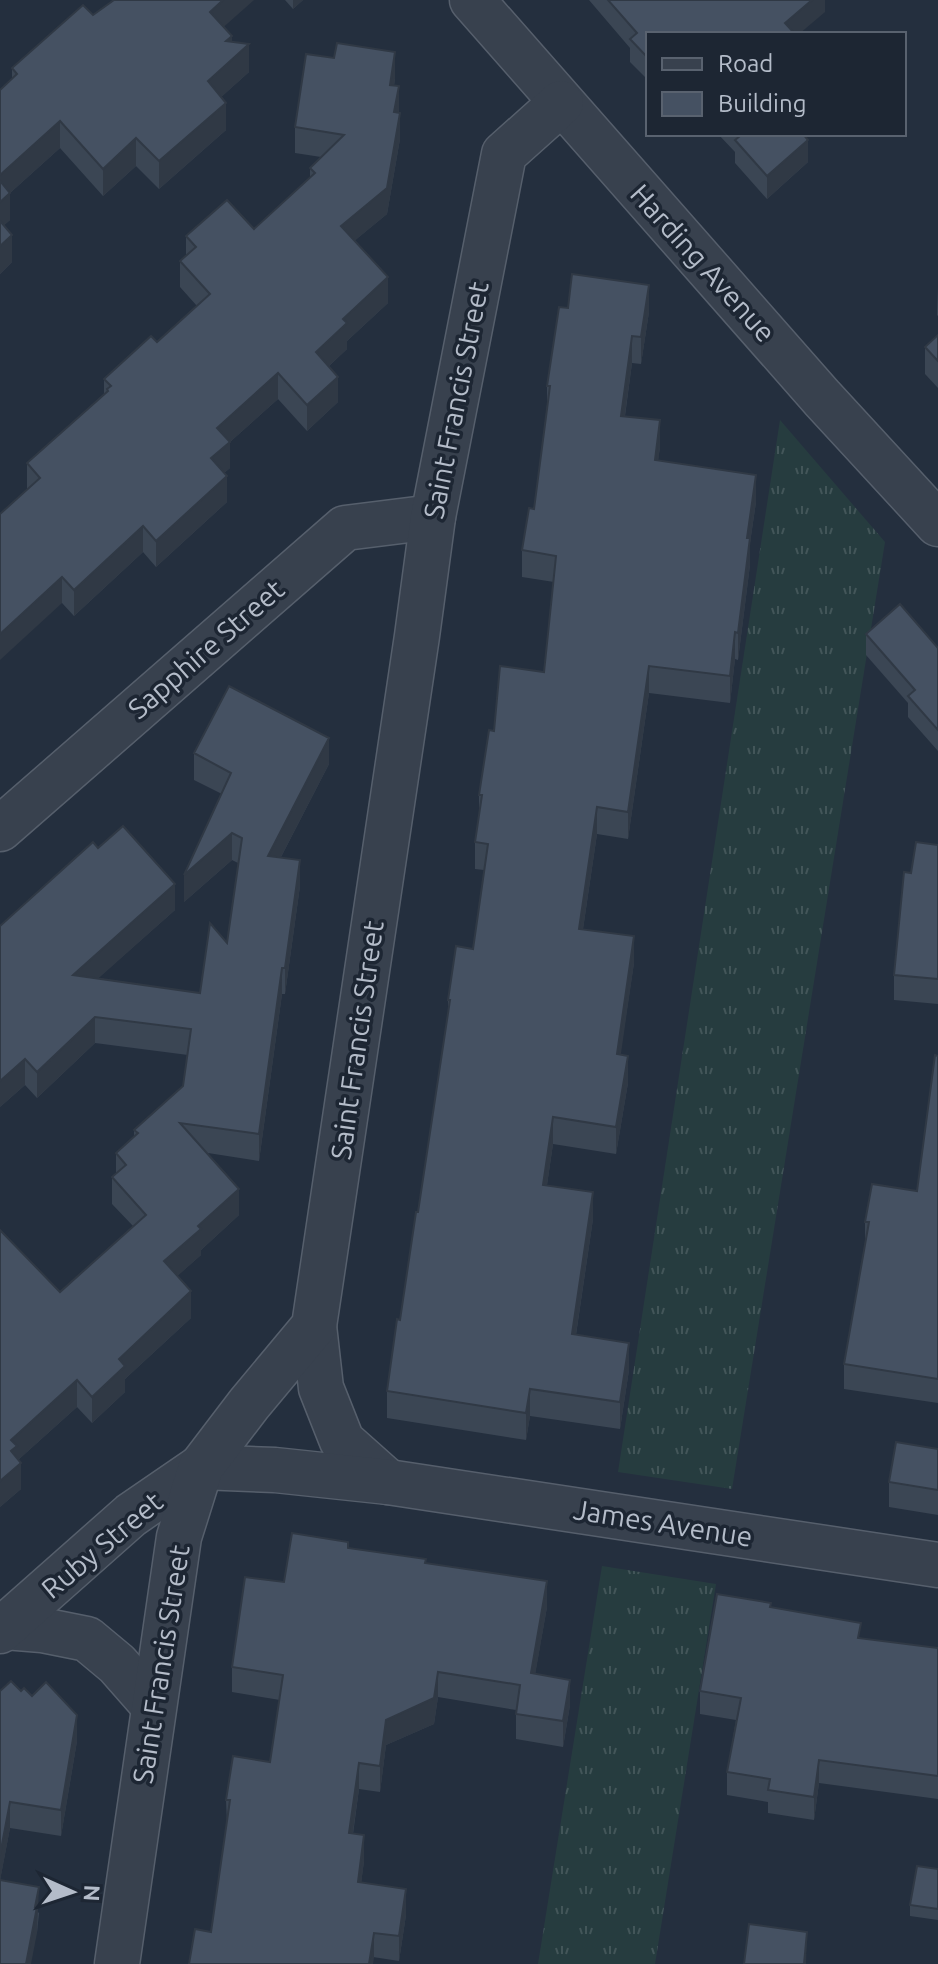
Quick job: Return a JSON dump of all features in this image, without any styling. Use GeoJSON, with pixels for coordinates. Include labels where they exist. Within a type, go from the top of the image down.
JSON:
{"type":"FeatureCollection","features":[{"type":"Feature","properties":{"kind":"street","name":"Harding Avenue"},"geometry":{"type":"LineString","coordinates":[[472,0],[822,398],[938,524]]}},
{"type":"Feature","properties":{"kind":"street","name":"Saint Francis Street"},"geometry":{"type":"LineString","coordinates":[[117,1964],[179,1537],[201,1467],[314,1326],[433,517],[504,154],[561,103]]}},
{"type":"Feature","properties":{"kind":"street","name":"Sapphire Street"},"geometry":{"type":"LineString","coordinates":[[0,829],[345,528],[433,517]]}},
{"type":"Feature","properties":{"kind":"street"},"geometry":{"type":"LineString","coordinates":[[314,1326],[321,1388],[342,1441],[388,1482]]}},
{"type":"Feature","properties":{"kind":"street","name":"James Avenue"},"geometry":{"type":"LineString","coordinates":[[201,1467],[275,1470],[388,1482],[938,1565]]}},
{"type":"Feature","properties":{"kind":"street","name":"Ruby Street"},"geometry":{"type":"LineString","coordinates":[[3,1629],[131,1515],[201,1467]]}},
{"type":"Feature","properties":{"kind":"street","name":"Ruby Street"},"geometry":{"type":"LineString","coordinates":[[3,1629],[42,1630],[87,1639],[117,1664],[153,1705]]}},
{"type":"Feature","properties":{"kind":"green space"},"geometry":{"type":"Polygon","coordinates":[[[780,420],[885,542],[732,1489],[618,1472],[780,420]]]}},
{"type":"Feature","properties":{"kind":"green space"},"geometry":{"type":"Polygon","coordinates":[[[602,1566],[716,1584],[655,1964],[538,1964],[602,1566]]]}},
{"type":"Feature","properties":{"kind":"building"},"geometry":{"type":"Polygon","coordinates":[[[114,0],[223,0],[210,12],[232,36],[226,41],[249,44],[208,81],[226,103],[159,161],[136,138],[103,169],[60,121],[0,175],[0,90],[17,74],[12,68],[83,5],[93,15],[114,0]]]}},
{"type":"Feature","properties":{"kind":"building"},"geometry":{"type":"Polygon","coordinates":[[[608,0],[812,0],[785,23],[793,32],[646,32],[646,56],[630,39],[637,33],[608,0]]]}},
{"type":"Feature","properties":{"kind":"building"},"geometry":{"type":"Polygon","coordinates":[[[337,43],[395,52],[390,85],[399,86],[394,112],[400,113],[387,188],[341,226],[388,277],[343,319],[347,323],[316,352],[338,377],[307,405],[278,373],[217,428],[230,442],[211,458],[227,476],[156,541],[143,526],[74,590],[62,577],[0,634],[0,514],[40,478],[27,463],[108,391],[111,386],[104,379],[151,336],[157,342],[210,294],[180,261],[196,247],[186,236],[227,200],[254,229],[315,173],[310,168],[344,135],[295,127],[306,54],[334,58],[337,43]]]}},
{"type":"Feature","properties":{"kind":"building"},"geometry":{"type":"Polygon","coordinates":[[[740,136],[805,136],[808,140],[767,176],[735,140],[740,136]]]}},
{"type":"Feature","properties":{"kind":"building"},"geometry":{"type":"Polygon","coordinates":[[[0,181],[10,193],[0,202],[0,181]]]}},
{"type":"Feature","properties":{"kind":"building"},"geometry":{"type":"Polygon","coordinates":[[[0,221],[12,235],[0,246],[0,221]]]}},
{"type":"Feature","properties":{"kind":"building"},"geometry":{"type":"Polygon","coordinates":[[[572,274],[649,285],[641,337],[632,336],[621,416],[660,420],[655,460],[756,475],[738,633],[735,632],[730,676],[649,666],[628,812],[597,807],[579,929],[634,936],[617,1054],[628,1056],[616,1127],[553,1117],[543,1185],[593,1192],[572,1334],[629,1343],[620,1402],[530,1389],[526,1413],[387,1391],[397,1319],[400,1320],[418,1212],[456,946],[473,949],[488,844],[475,842],[482,795],[479,795],[489,730],[494,731],[500,666],[544,672],[556,556],[522,550],[529,508],[534,509],[559,307],[568,308],[572,274]]]}},
{"type":"Feature","properties":{"kind":"building"},"geometry":{"type":"Polygon","coordinates":[[[938,335],[938,361],[925,347],[938,335]]]}},
{"type":"Feature","properties":{"kind":"building"},"geometry":{"type":"Polygon","coordinates":[[[900,604],[938,648],[938,730],[908,696],[915,690],[866,634],[900,604]]]}},
{"type":"Feature","properties":{"kind":"building"},"geometry":{"type":"Polygon","coordinates":[[[229,686],[329,738],[268,856],[300,860],[259,1134],[180,1123],[239,1189],[198,1226],[201,1229],[164,1261],[191,1291],[119,1359],[125,1366],[92,1397],[77,1380],[11,1440],[17,1446],[11,1451],[21,1463],[0,1481],[0,1230],[60,1292],[146,1215],[112,1177],[126,1165],[116,1153],[138,1133],[134,1130],[183,1086],[191,1029],[95,1017],[37,1072],[25,1059],[0,1081],[0,926],[93,842],[98,848],[123,826],[175,884],[73,975],[200,993],[210,923],[227,943],[242,838],[232,833],[184,875],[231,773],[194,753],[229,686]]]}},
{"type":"Feature","properties":{"kind":"building"},"geometry":{"type":"Polygon","coordinates":[[[916,842],[938,845],[938,979],[894,975],[904,872],[911,873],[916,842]]]}},
{"type":"Feature","properties":{"kind":"building"},"geometry":{"type":"Polygon","coordinates":[[[935,1055],[938,1056],[938,1379],[844,1364],[869,1222],[865,1222],[872,1184],[917,1191],[935,1055]]]}},
{"type":"Feature","properties":{"kind":"building"},"geometry":{"type":"Polygon","coordinates":[[[896,1442],[938,1449],[938,1490],[889,1482],[896,1442]]]}},
{"type":"Feature","properties":{"kind":"building"},"geometry":{"type":"Polygon","coordinates":[[[292,1533],[348,1542],[348,1548],[426,1559],[425,1563],[547,1581],[531,1673],[570,1680],[563,1721],[516,1714],[520,1685],[438,1672],[434,1698],[386,1720],[380,1766],[359,1763],[349,1833],[364,1835],[358,1882],[406,1889],[399,1936],[374,1933],[369,1964],[189,1964],[195,1929],[211,1932],[230,1800],[226,1800],[233,1756],[270,1762],[283,1675],[232,1667],[245,1577],[284,1582],[292,1533]]]}},
{"type":"Feature","properties":{"kind":"building"},"geometry":{"type":"Polygon","coordinates":[[[717,1594],[861,1623],[858,1638],[938,1648],[938,1776],[819,1760],[814,1797],[768,1790],[770,1779],[727,1772],[741,1698],[700,1691],[717,1594]]]}},
{"type":"Feature","properties":{"kind":"building"},"geometry":{"type":"Polygon","coordinates":[[[11,1681],[32,1696],[46,1682],[77,1715],[61,1810],[10,1802],[0,1855],[0,1691],[11,1681]]]}},
{"type":"Feature","properties":{"kind":"building"},"geometry":{"type":"Polygon","coordinates":[[[917,1866],[938,1869],[938,1909],[910,1905],[917,1866]]]}},
{"type":"Feature","properties":{"kind":"building"},"geometry":{"type":"Polygon","coordinates":[[[0,1880],[39,1887],[26,1964],[0,1964],[0,1880]]]}},
{"type":"Feature","properties":{"kind":"building"},"geometry":{"type":"Polygon","coordinates":[[[749,1924],[807,1932],[804,1964],[744,1964],[749,1924]]]}}]}
